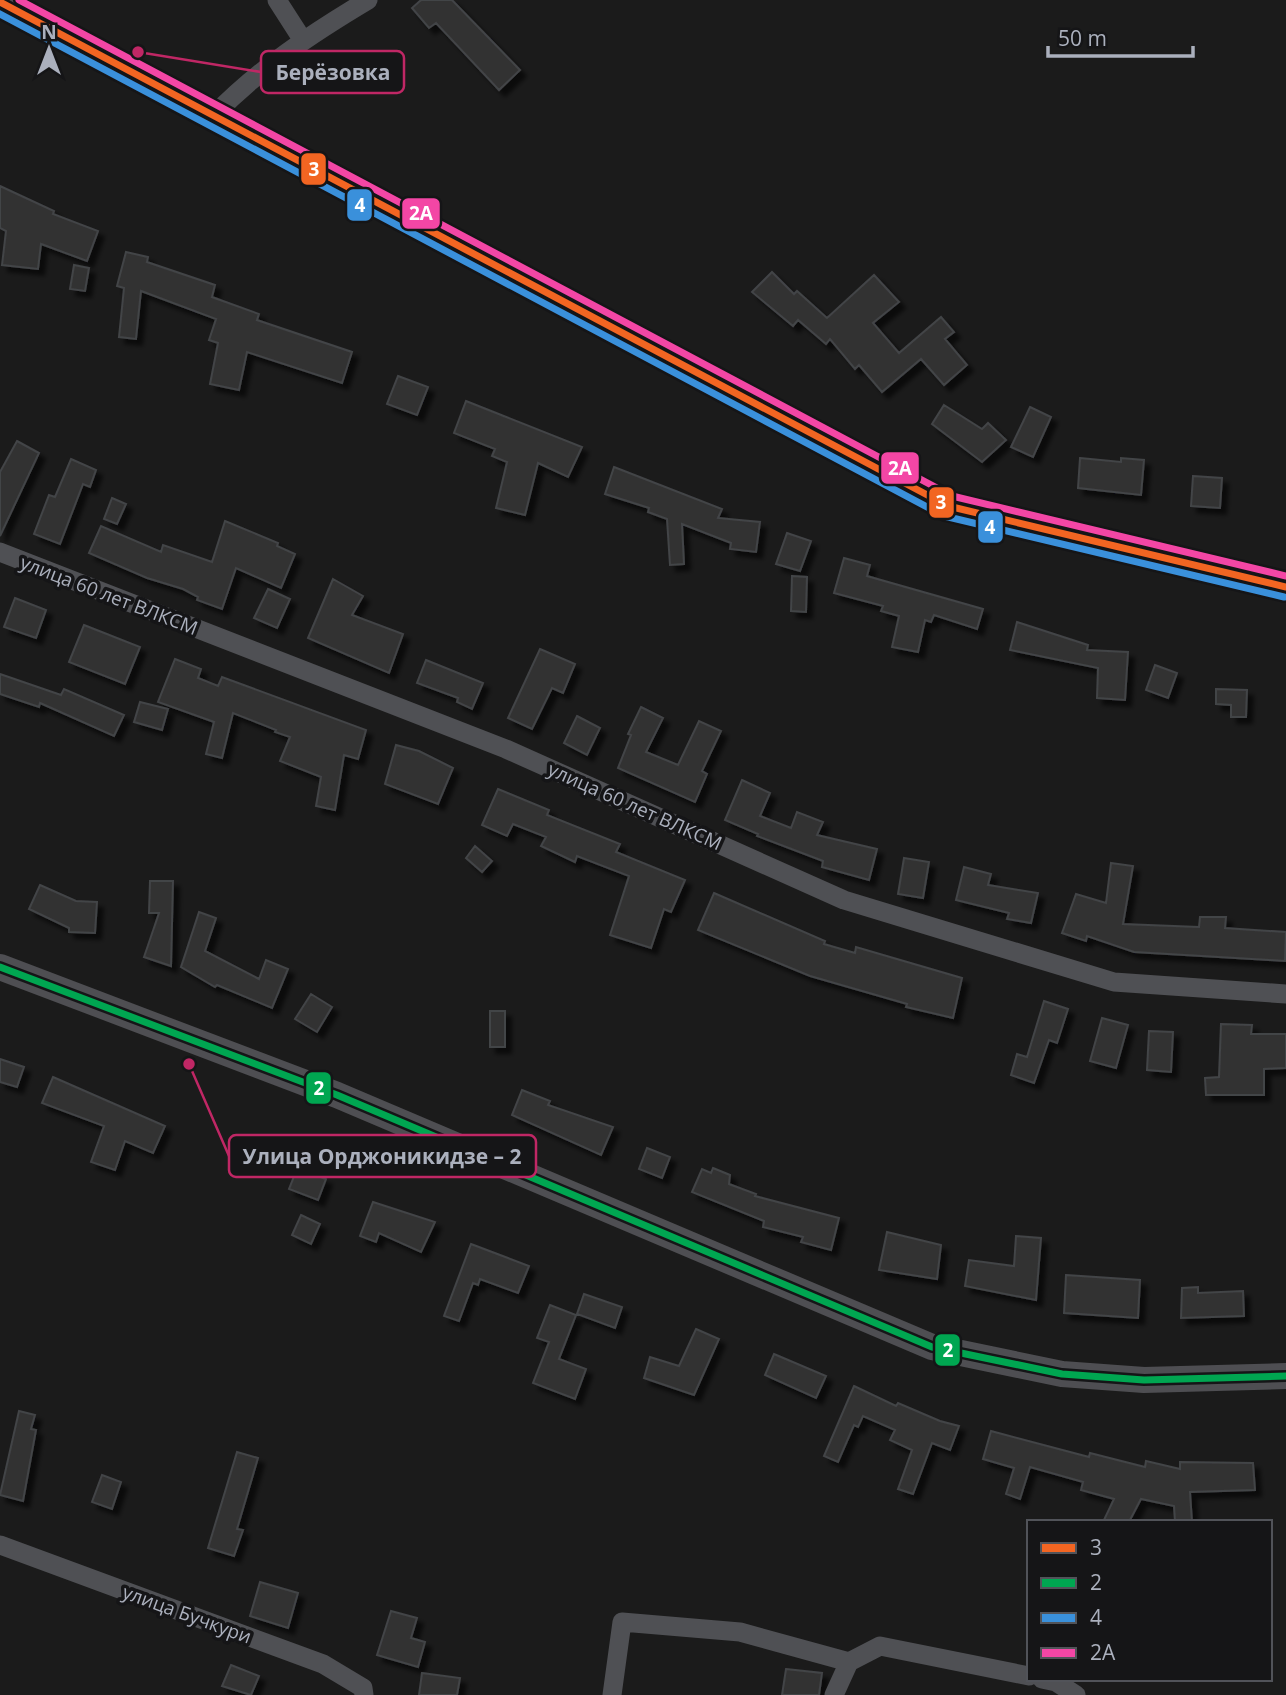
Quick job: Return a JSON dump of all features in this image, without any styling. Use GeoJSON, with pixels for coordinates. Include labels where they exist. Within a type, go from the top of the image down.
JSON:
{"type":"FeatureCollection","features":[{"type":"Feature","properties":{"kind":"street"},"geometry":{"type":"LineString","coordinates":[[277,0],[302,39]]}},
{"type":"Feature","properties":{"kind":"street"},"geometry":{"type":"LineString","coordinates":[[214,115],[250,79],[302,39],[369,0]]}},
{"type":"Feature","properties":{"kind":"street"},"geometry":{"type":"LineString","coordinates":[[0,2],[948,506],[1286,587]]}},
{"type":"Feature","properties":{"kind":"street","name":"улица 60 лет ВЛКСМ"},"geometry":{"type":"LineString","coordinates":[[0,552],[506,749],[844,900],[1114,982],[1286,994]]}},
{"type":"Feature","properties":{"kind":"street"},"geometry":{"type":"LineString","coordinates":[[0,967],[337,1095],[932,1347],[1062,1374],[1144,1380],[1286,1376]]}},
{"type":"Feature","properties":{"kind":"street","name":"улица Бучкури"},"geometry":{"type":"LineString","coordinates":[[0,1545],[323,1664],[363,1688],[364,1695]]}},
{"type":"Feature","properties":{"kind":"street"},"geometry":{"type":"LineString","coordinates":[[611,1695],[622,1622],[740,1632],[849,1662]]}},
{"type":"Feature","properties":{"kind":"street"},"geometry":{"type":"LineString","coordinates":[[834,1695],[849,1662],[880,1646],[1027,1676]]}},
{"type":"Feature","properties":{"kind":"street"},"geometry":{"type":"LineString","coordinates":[[1051,1681],[1076,1695]]}},
{"type":"Feature","properties":{"kind":"building"},"geometry":{"type":"Polygon","coordinates":[[[421,0],[452,0],[520,70],[499,90],[436,23],[429,28],[412,8],[421,0]]]}},
{"type":"Feature","properties":{"kind":"building"},"geometry":{"type":"Polygon","coordinates":[[[0,186],[54,211],[53,214],[98,231],[87,261],[41,244],[38,269],[2,265],[6,231],[0,228],[0,186]]]}},
{"type":"Feature","properties":{"kind":"building"},"geometry":{"type":"Polygon","coordinates":[[[126,252],[148,257],[147,262],[215,285],[212,297],[259,314],[257,320],[352,352],[342,383],[247,352],[239,390],[210,384],[218,343],[209,340],[216,319],[141,291],[136,339],[119,337],[124,288],[117,286],[126,252]]]}},
{"type":"Feature","properties":{"kind":"building"},"geometry":{"type":"Polygon","coordinates":[[[74,265],[89,268],[85,291],[70,289],[74,265]]]}},
{"type":"Feature","properties":{"kind":"building"},"geometry":{"type":"Polygon","coordinates":[[[772,272],[794,294],[797,291],[827,318],[874,275],[899,302],[873,323],[899,353],[941,317],[954,332],[945,339],[967,365],[944,385],[921,359],[882,392],[859,365],[855,369],[830,339],[826,344],[798,320],[793,326],[752,292],[772,272]]]}},
{"type":"Feature","properties":{"kind":"building"},"geometry":{"type":"Polygon","coordinates":[[[398,376],[428,387],[417,415],[387,404],[398,376]]]}},
{"type":"Feature","properties":{"kind":"building"},"geometry":{"type":"Polygon","coordinates":[[[466,401],[582,447],[568,477],[538,463],[525,515],[496,508],[507,462],[492,456],[495,449],[454,433],[466,401]]]}},
{"type":"Feature","properties":{"kind":"building"},"geometry":{"type":"Polygon","coordinates":[[[944,405],[982,429],[988,423],[1006,440],[982,462],[932,424],[944,405]]]}},
{"type":"Feature","properties":{"kind":"building"},"geometry":{"type":"Polygon","coordinates":[[[1030,407],[1051,417],[1033,457],[1011,447],[1030,407]]]}},
{"type":"Feature","properties":{"kind":"building"},"geometry":{"type":"Polygon","coordinates":[[[17,441],[39,453],[0,536],[0,472],[17,441]]]}},
{"type":"Feature","properties":{"kind":"building"},"geometry":{"type":"Polygon","coordinates":[[[1080,458],[1121,462],[1121,458],[1144,460],[1141,495],[1078,488],[1080,458]]]}},
{"type":"Feature","properties":{"kind":"building"},"geometry":{"type":"Polygon","coordinates":[[[71,459],[96,470],[90,487],[83,484],[60,544],[34,534],[49,495],[55,497],[71,459]]]}},
{"type":"Feature","properties":{"kind":"building"},"geometry":{"type":"Polygon","coordinates":[[[614,467],[722,509],[718,518],[760,522],[756,552],[730,549],[731,543],[682,524],[684,564],[670,565],[667,519],[648,512],[649,508],[605,494],[614,467]]]}},
{"type":"Feature","properties":{"kind":"building"},"geometry":{"type":"Polygon","coordinates":[[[1193,476],[1222,478],[1220,508],[1191,506],[1193,476]]]}},
{"type":"Feature","properties":{"kind":"building"},"geometry":{"type":"Polygon","coordinates":[[[112,498],[126,504],[117,524],[104,519],[112,498]]]}},
{"type":"Feature","properties":{"kind":"building"},"geometry":{"type":"Polygon","coordinates":[[[225,521],[278,543],[277,546],[295,554],[281,588],[236,568],[222,609],[197,600],[198,597],[183,589],[147,578],[89,553],[101,526],[161,552],[163,545],[212,562],[225,521]]]}},
{"type":"Feature","properties":{"kind":"building"},"geometry":{"type":"Polygon","coordinates":[[[787,533],[811,541],[800,571],[776,564],[787,533]]]}},
{"type":"Feature","properties":{"kind":"building"},"geometry":{"type":"Polygon","coordinates":[[[844,558],[870,565],[867,576],[983,609],[977,629],[934,615],[931,622],[925,620],[918,652],[892,647],[899,616],[881,611],[883,606],[834,593],[844,558]]]}},
{"type":"Feature","properties":{"kind":"building"},"geometry":{"type":"Polygon","coordinates":[[[792,576],[807,577],[806,612],[791,611],[792,576]]]}},
{"type":"Feature","properties":{"kind":"building"},"geometry":{"type":"Polygon","coordinates":[[[333,579],[363,596],[352,615],[403,634],[389,673],[308,638],[333,579]]]}},
{"type":"Feature","properties":{"kind":"building"},"geometry":{"type":"Polygon","coordinates":[[[268,589],[290,599],[277,628],[254,618],[268,589]]]}},
{"type":"Feature","properties":{"kind":"building"},"geometry":{"type":"Polygon","coordinates":[[[15,598],[46,610],[36,638],[4,627],[15,598]]]}},
{"type":"Feature","properties":{"kind":"building"},"geometry":{"type":"Polygon","coordinates":[[[1017,622],[1088,645],[1087,650],[1128,652],[1125,700],[1097,698],[1098,668],[1010,650],[1017,622]]]}},
{"type":"Feature","properties":{"kind":"building"},"geometry":{"type":"Polygon","coordinates":[[[84,625],[140,647],[125,684],[69,662],[84,625]]]}},
{"type":"Feature","properties":{"kind":"building"},"geometry":{"type":"Polygon","coordinates":[[[540,649],[575,664],[563,693],[552,688],[532,729],[508,718],[540,649]]]}},
{"type":"Feature","properties":{"kind":"building"},"geometry":{"type":"Polygon","coordinates":[[[175,659],[201,669],[198,678],[218,686],[222,677],[366,730],[358,759],[344,755],[335,810],[316,806],[321,777],[280,761],[290,737],[275,732],[276,730],[233,713],[222,758],[206,754],[214,722],[158,702],[175,659]]]}},
{"type":"Feature","properties":{"kind":"building"},"geometry":{"type":"Polygon","coordinates":[[[426,660],[483,683],[472,709],[457,702],[458,698],[417,683],[426,660]]]}},
{"type":"Feature","properties":{"kind":"building"},"geometry":{"type":"Polygon","coordinates":[[[1155,665],[1177,673],[1168,698],[1146,690],[1155,665]]]}},
{"type":"Feature","properties":{"kind":"building"},"geometry":{"type":"Polygon","coordinates":[[[0,674],[61,695],[64,689],[124,715],[114,736],[40,703],[39,707],[0,694],[0,674]]]}},
{"type":"Feature","properties":{"kind":"building"},"geometry":{"type":"Polygon","coordinates":[[[1216,689],[1247,690],[1246,717],[1231,717],[1231,705],[1216,704],[1216,689]]]}},
{"type":"Feature","properties":{"kind":"building"},"geometry":{"type":"Polygon","coordinates":[[[140,702],[168,709],[162,730],[134,722],[140,702]]]}},
{"type":"Feature","properties":{"kind":"building"},"geometry":{"type":"Polygon","coordinates":[[[641,707],[663,718],[646,752],[678,765],[699,721],[721,731],[702,771],[707,774],[695,802],[618,768],[631,735],[628,734],[641,707]]]}},
{"type":"Feature","properties":{"kind":"building"},"geometry":{"type":"Polygon","coordinates":[[[577,716],[600,728],[587,755],[564,743],[577,716]]]}},
{"type":"Feature","properties":{"kind":"building"},"geometry":{"type":"Polygon","coordinates":[[[396,745],[419,751],[453,768],[438,804],[385,784],[396,745]]]}},
{"type":"Feature","properties":{"kind":"building"},"geometry":{"type":"Polygon","coordinates":[[[742,780],[770,793],[760,816],[791,828],[797,812],[823,822],[817,835],[877,849],[869,880],[822,867],[823,861],[757,836],[758,834],[725,820],[742,780]]]}},
{"type":"Feature","properties":{"kind":"building"},"geometry":{"type":"Polygon","coordinates":[[[498,789],[549,810],[547,815],[620,844],[616,852],[685,880],[671,912],[664,909],[651,948],[610,935],[629,876],[577,856],[575,862],[541,846],[546,837],[513,824],[507,836],[482,825],[498,789]]]}},
{"type":"Feature","properties":{"kind":"building"},"geometry":{"type":"Polygon","coordinates":[[[475,846],[492,861],[482,872],[466,858],[475,846]]]}},
{"type":"Feature","properties":{"kind":"building"},"geometry":{"type":"Polygon","coordinates":[[[904,858],[929,862],[923,898],[898,894],[904,858]]]}},
{"type":"Feature","properties":{"kind":"building"},"geometry":{"type":"Polygon","coordinates":[[[1111,863],[1133,866],[1123,924],[1199,927],[1200,917],[1226,917],[1225,928],[1286,932],[1285,961],[1134,952],[1087,936],[1086,941],[1062,933],[1076,894],[1106,903],[1111,863]]]}},
{"type":"Feature","properties":{"kind":"building"},"geometry":{"type":"Polygon","coordinates":[[[964,867],[991,874],[988,885],[1038,893],[1031,923],[1007,919],[1009,913],[956,900],[964,867]]]}},
{"type":"Feature","properties":{"kind":"building"},"geometry":{"type":"Polygon","coordinates":[[[150,881],[173,881],[171,966],[144,957],[159,913],[149,913],[150,881]]]}},
{"type":"Feature","properties":{"kind":"building"},"geometry":{"type":"Polygon","coordinates":[[[40,885],[76,901],[97,902],[95,933],[69,932],[69,928],[29,909],[40,885]]]}},
{"type":"Feature","properties":{"kind":"building"},"geometry":{"type":"Polygon","coordinates":[[[714,893],[825,941],[824,944],[855,953],[856,947],[962,978],[953,1018],[906,1007],[907,1004],[810,976],[698,930],[714,893]]]}},
{"type":"Feature","properties":{"kind":"building"},"geometry":{"type":"Polygon","coordinates":[[[199,912],[216,918],[205,951],[259,979],[266,960],[288,969],[272,1008],[217,985],[215,987],[181,967],[199,912]]]}},
{"type":"Feature","properties":{"kind":"building"},"geometry":{"type":"Polygon","coordinates":[[[311,994],[332,1007],[317,1032],[295,1019],[311,994]]]}},
{"type":"Feature","properties":{"kind":"building"},"geometry":{"type":"Polygon","coordinates":[[[1044,1001],[1068,1009],[1057,1043],[1049,1040],[1034,1083],[1011,1075],[1017,1054],[1027,1057],[1044,1001]]]}},
{"type":"Feature","properties":{"kind":"building"},"geometry":{"type":"Polygon","coordinates":[[[490,1011],[505,1011],[505,1047],[490,1047],[490,1011]]]}},
{"type":"Feature","properties":{"kind":"building"},"geometry":{"type":"Polygon","coordinates":[[[1102,1018],[1128,1025],[1116,1068],[1090,1061],[1102,1018]]]}},
{"type":"Feature","properties":{"kind":"building"},"geometry":{"type":"Polygon","coordinates":[[[1221,1024],[1252,1025],[1251,1034],[1286,1034],[1286,1068],[1264,1069],[1264,1095],[1206,1095],[1205,1078],[1219,1077],[1221,1024]]]}},
{"type":"Feature","properties":{"kind":"building"},"geometry":{"type":"Polygon","coordinates":[[[1149,1031],[1173,1032],[1171,1072],[1147,1070],[1149,1031]]]}},
{"type":"Feature","properties":{"kind":"building"},"geometry":{"type":"Polygon","coordinates":[[[0,1059],[24,1067],[17,1087],[0,1082],[0,1059]]]}},
{"type":"Feature","properties":{"kind":"building"},"geometry":{"type":"Polygon","coordinates":[[[53,1077],[165,1126],[153,1153],[125,1141],[115,1170],[91,1162],[104,1126],[42,1103],[53,1077]]]}},
{"type":"Feature","properties":{"kind":"building"},"geometry":{"type":"Polygon","coordinates":[[[522,1090],[550,1101],[548,1105],[613,1127],[601,1155],[512,1115],[522,1090]]]}},
{"type":"Feature","properties":{"kind":"building"},"geometry":{"type":"Polygon","coordinates":[[[647,1148],[670,1157],[662,1178],[639,1169],[647,1148]]]}},
{"type":"Feature","properties":{"kind":"building"},"geometry":{"type":"Polygon","coordinates":[[[713,1168],[730,1175],[729,1184],[756,1194],[755,1196],[839,1218],[831,1250],[801,1242],[803,1237],[763,1227],[764,1221],[692,1192],[702,1169],[711,1173],[713,1168]]]}},
{"type":"Feature","properties":{"kind":"building"},"geometry":{"type":"Polygon","coordinates":[[[297,1169],[326,1179],[318,1200],[289,1189],[297,1169]]]}},
{"type":"Feature","properties":{"kind":"building"},"geometry":{"type":"Polygon","coordinates":[[[373,1202],[435,1222],[421,1252],[379,1233],[376,1242],[360,1236],[373,1202]]]}},
{"type":"Feature","properties":{"kind":"building"},"geometry":{"type":"Polygon","coordinates":[[[301,1215],[320,1224],[311,1244],[292,1235],[301,1215]]]}},
{"type":"Feature","properties":{"kind":"building"},"geometry":{"type":"Polygon","coordinates":[[[887,1232],[941,1245],[937,1279],[879,1270],[887,1232]]]}},
{"type":"Feature","properties":{"kind":"building"},"geometry":{"type":"Polygon","coordinates":[[[1016,1236],[1041,1238],[1036,1300],[965,1286],[969,1260],[1014,1266],[1016,1236]]]}},
{"type":"Feature","properties":{"kind":"building"},"geometry":{"type":"Polygon","coordinates":[[[471,1244],[529,1266],[518,1293],[480,1279],[478,1285],[473,1283],[459,1321],[444,1316],[471,1244]]]}},
{"type":"Feature","properties":{"kind":"building"},"geometry":{"type":"Polygon","coordinates":[[[1066,1275],[1140,1280],[1138,1318],[1064,1313],[1066,1275]]]}},
{"type":"Feature","properties":{"kind":"building"},"geometry":{"type":"Polygon","coordinates":[[[1198,1287],[1198,1293],[1243,1291],[1244,1316],[1181,1318],[1182,1288],[1198,1287]]]}},
{"type":"Feature","properties":{"kind":"building"},"geometry":{"type":"Polygon","coordinates":[[[584,1294],[622,1307],[615,1328],[577,1314],[584,1294]]]}},
{"type":"Feature","properties":{"kind":"building"},"geometry":{"type":"Polygon","coordinates":[[[550,1305],[576,1315],[559,1359],[586,1369],[575,1399],[533,1383],[549,1342],[537,1338],[550,1305]]]}},
{"type":"Feature","properties":{"kind":"building"},"geometry":{"type":"Polygon","coordinates":[[[696,1329],[719,1339],[694,1395],[644,1378],[650,1357],[679,1366],[696,1329]]]}},
{"type":"Feature","properties":{"kind":"building"},"geometry":{"type":"Polygon","coordinates":[[[774,1354],[826,1376],[816,1398],[765,1375],[774,1354]]]}},
{"type":"Feature","properties":{"kind":"building"},"geometry":{"type":"Polygon","coordinates":[[[854,1386],[896,1406],[898,1403],[959,1426],[950,1450],[932,1443],[913,1494],[898,1489],[912,1450],[890,1440],[895,1430],[863,1416],[858,1427],[854,1425],[838,1462],[824,1456],[854,1386]]]}},
{"type":"Feature","properties":{"kind":"building"},"geometry":{"type":"Polygon","coordinates":[[[19,1411],[35,1415],[31,1429],[36,1430],[23,1501],[0,1495],[19,1411]]]}},
{"type":"Feature","properties":{"kind":"building"},"geometry":{"type":"Polygon","coordinates":[[[991,1431],[1089,1457],[1090,1453],[1145,1467],[1146,1461],[1180,1469],[1180,1462],[1253,1463],[1255,1490],[1190,1492],[1192,1520],[1175,1520],[1174,1506],[1141,1499],[1130,1520],[1104,1520],[1114,1499],[1081,1490],[1083,1482],[1030,1467],[1020,1499],[1006,1494],[1014,1468],[983,1459],[991,1431]]]}},
{"type":"Feature","properties":{"kind":"building"},"geometry":{"type":"Polygon","coordinates":[[[237,1452],[258,1458],[237,1529],[243,1530],[234,1556],[208,1548],[237,1452]]]}},
{"type":"Feature","properties":{"kind":"building"},"geometry":{"type":"Polygon","coordinates":[[[102,1475],[121,1482],[112,1509],[92,1502],[102,1475]]]}},
{"type":"Feature","properties":{"kind":"building"},"geometry":{"type":"Polygon","coordinates":[[[260,1582],[298,1593],[288,1628],[250,1616],[260,1582]]]}},
{"type":"Feature","properties":{"kind":"building"},"geometry":{"type":"Polygon","coordinates":[[[391,1611],[417,1618],[411,1638],[425,1642],[418,1667],[377,1655],[391,1611]]]}},
{"type":"Feature","properties":{"kind":"building"},"geometry":{"type":"Polygon","coordinates":[[[231,1665],[259,1676],[251,1695],[222,1686],[231,1665]]]}},
{"type":"Feature","properties":{"kind":"building"},"geometry":{"type":"Polygon","coordinates":[[[786,1669],[822,1673],[819,1695],[782,1695],[786,1669]]]}},
{"type":"Feature","properties":{"kind":"building"},"geometry":{"type":"Polygon","coordinates":[[[422,1673],[460,1678],[457,1695],[419,1695],[422,1673]]]}},
{"type":"Feature","properties":{"kind":"transit line","name":"2А"},"geometry":{"type":"LineString","coordinates":[[19,0],[952,496],[1286,576]]}},
{"type":"Feature","properties":{"kind":"transit line","name":"3"},"geometry":{"type":"LineString","coordinates":[[0,2],[948,506],[1286,587]]}},
{"type":"Feature","properties":{"kind":"transit line","name":"4"},"geometry":{"type":"LineString","coordinates":[[0,14],[944,516],[1284,597]]}},
{"type":"Feature","properties":{"kind":"transit line","name":"2"},"geometry":{"type":"LineString","coordinates":[[0,967],[337,1095],[932,1347],[1062,1374],[1144,1380],[1286,1376]]}},
{"type":"Feature","properties":{"kind":"place","name":"Берёзовка"},"geometry":{"type":"Point","coordinates":[138,52]}},
{"type":"Feature","properties":{"kind":"place","name":"Улица Орджоникидзе – 2"},"geometry":{"type":"Point","coordinates":[189,1064]}}]}
